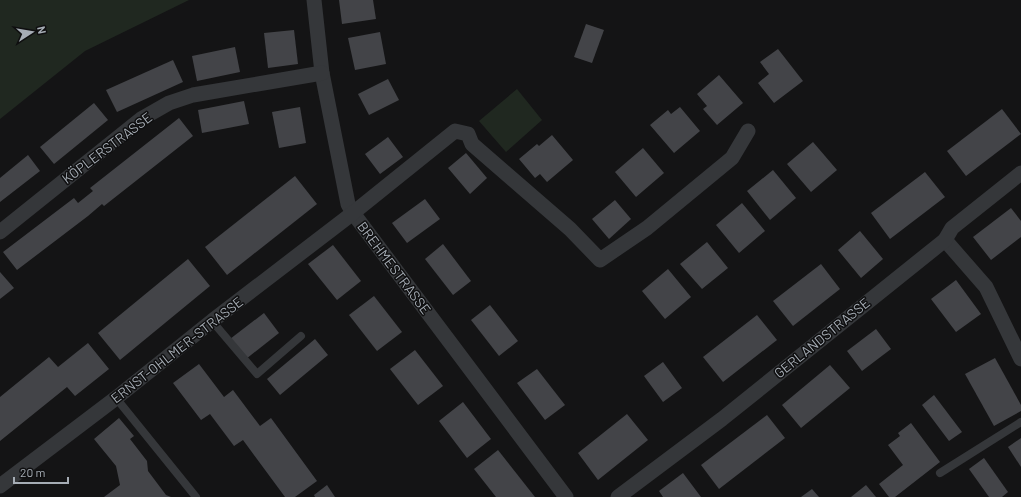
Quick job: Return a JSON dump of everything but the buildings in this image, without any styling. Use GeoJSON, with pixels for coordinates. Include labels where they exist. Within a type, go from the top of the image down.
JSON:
{"type":"FeatureCollection","features":[{"type":"Feature","properties":{"kind":"street","name":"BREHMESTRASSE"},"geometry":{"type":"LineString","coordinates":[[314,0],[322,73],[348,204],[353,213],[566,497]]}},
{"type":"Feature","properties":{"kind":"street","name":"KÖPLERSTRASSE"},"geometry":{"type":"LineString","coordinates":[[0,232],[141,120],[169,103],[193,96],[322,73]]}},
{"type":"Feature","properties":{"kind":"street","name":"ERNST-OHLMER-STRASSE"},"geometry":{"type":"LineString","coordinates":[[0,486],[116,398],[212,321],[353,213],[455,131],[468,134],[472,144],[570,228],[600,260],[647,228],[732,158],[748,132]]}},
{"type":"Feature","properties":{"kind":"street","name":"GERLANDSTRASSE"},"geometry":{"type":"LineString","coordinates":[[618,497],[722,419],[945,240],[952,228],[1021,173]]}},
{"type":"Feature","properties":{"kind":"street"},"geometry":{"type":"LineString","coordinates":[[945,240],[986,287],[1021,359]]}},
{"type":"Feature","properties":{"kind":"lane"},"geometry":{"type":"LineString","coordinates":[[212,321],[257,374],[301,336]]}},
{"type":"Feature","properties":{"kind":"lane"},"geometry":{"type":"LineString","coordinates":[[116,398],[196,497]]}},
{"type":"Feature","properties":{"kind":"lane"},"geometry":{"type":"LineString","coordinates":[[940,473],[1021,422]]}},
{"type":"Feature","properties":{"kind":"shaded area"},"geometry":{"type":"Polygon","coordinates":[[[0,0],[189,0],[85,51],[0,119],[0,0]]]}},
{"type":"Feature","properties":{"kind":"shaded area"},"geometry":{"type":"Polygon","coordinates":[[[517,89],[542,120],[506,152],[479,121],[517,89]]]}}]}
